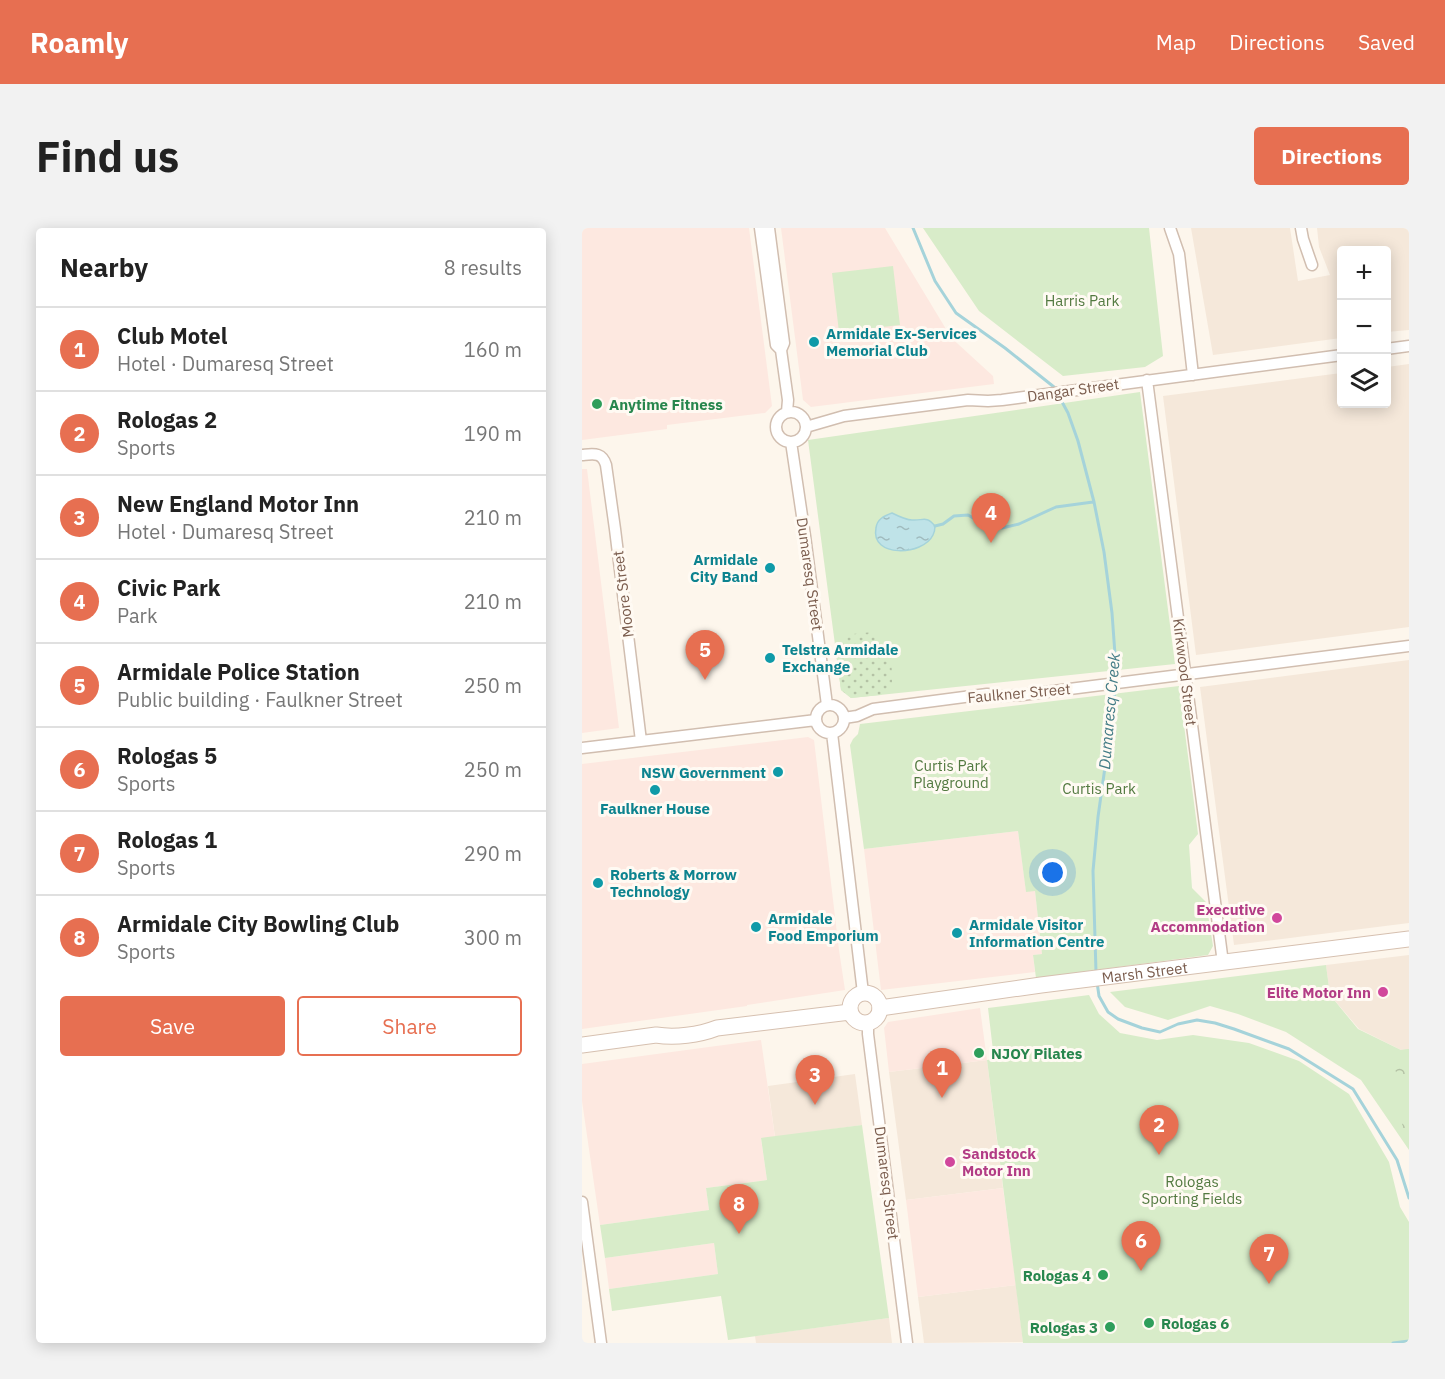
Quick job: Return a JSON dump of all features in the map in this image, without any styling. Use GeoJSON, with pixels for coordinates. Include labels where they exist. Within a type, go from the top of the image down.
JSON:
{"type":"FeatureCollection","features":[{"type":"Feature","properties":{"kind":"main road","name":"Marsh Street"},"geometry":{"type":"LineString","coordinates":[[880,1008],[1041,985],[1409,939]]}},
{"type":"Feature","properties":{"kind":"main road"},"geometry":{"type":"LineString","coordinates":[[863,993],[868,993],[876,999],[880,1008],[875,1019],[868,1023],[859,1022],[850,1011],[853,1000],[863,993]]}},
{"type":"Feature","properties":{"kind":"main road"},"geometry":{"type":"LineString","coordinates":[[582,1045],[656,1035],[668,1036],[709,1031],[717,1028],[850,1011]]}},
{"type":"Feature","properties":{"kind":"street"},"geometry":{"type":"LineString","coordinates":[[760,228],[776,345],[781,350]]}},
{"type":"Feature","properties":{"kind":"street"},"geometry":{"type":"LineString","coordinates":[[769,228],[784,343],[781,350],[788,400],[787,412]]}},
{"type":"Feature","properties":{"kind":"street"},"geometry":{"type":"LineString","coordinates":[[1170,228],[1179,254],[1193,375]]}},
{"type":"Feature","properties":{"kind":"street"},"geometry":{"type":"LineString","coordinates":[[1301,228],[1312,265]]}},
{"type":"Feature","properties":{"kind":"street"},"geometry":{"type":"LineString","coordinates":[[1391,348],[1409,346]]}},
{"type":"Feature","properties":{"kind":"street","name":"Dangar Street"},"geometry":{"type":"LineString","coordinates":[[806,427],[844,416],[968,400],[988,401],[1337,356]]}},
{"type":"Feature","properties":{"kind":"street","name":"Kirkwood Street"},"geometry":{"type":"LineString","coordinates":[[1147,381],[1223,963]]}},
{"type":"Feature","properties":{"kind":"street"},"geometry":{"type":"LineString","coordinates":[[787,412],[801,415],[805,420],[805,433],[797,441],[785,441],[777,434],[778,418],[787,412]]}},
{"type":"Feature","properties":{"kind":"street","name":"Dumaresq Street"},"geometry":{"type":"LineString","coordinates":[[791,442],[827,705]]}},
{"type":"Feature","properties":{"kind":"street","name":"Moore Street"},"geometry":{"type":"LineString","coordinates":[[582,455],[595,453],[602,457],[606,465],[641,741]]}},
{"type":"Feature","properties":{"kind":"street","name":"Faulkner Street"},"geometry":{"type":"LineString","coordinates":[[844,718],[857,716],[873,709],[987,694],[1022,695],[1409,646]]}},
{"type":"Feature","properties":{"kind":"street"},"geometry":{"type":"LineString","coordinates":[[827,705],[838,708],[844,718],[841,728],[832,733],[826,733],[817,726],[817,714],[827,705]]}},
{"type":"Feature","properties":{"kind":"street"},"geometry":{"type":"LineString","coordinates":[[582,748],[816,720]]}},
{"type":"Feature","properties":{"kind":"street"},"geometry":{"type":"LineString","coordinates":[[832,733],[863,993]]}},
{"type":"Feature","properties":{"kind":"street","name":"Dumaresq Street"},"geometry":{"type":"LineString","coordinates":[[868,1023],[907,1343]]}},
{"type":"Feature","properties":{"kind":"street"},"geometry":{"type":"LineString","coordinates":[[582,1202],[601,1343]]}},
{"type":"Feature","properties":{"kind":"shaded area"},"geometry":{"type":"Polygon","coordinates":[[[582,228],[749,228],[772,406],[765,413],[667,425],[667,429],[582,440],[582,228]]]}},
{"type":"Feature","properties":{"kind":"shaded area"},"geometry":{"type":"Polygon","coordinates":[[[781,228],[885,228],[946,329],[946,333],[993,376],[994,384],[811,407],[803,400],[781,228]]]}},
{"type":"Feature","properties":{"kind":"shaded area"},"geometry":{"type":"Polygon","coordinates":[[[1191,228],[1290,228],[1298,281],[1330,275],[1319,247],[1317,228],[1409,228],[1409,330],[1391,332],[1391,246],[1337,246],[1337,339],[1213,355],[1191,228]]]}},
{"type":"Feature","properties":{"kind":"shaded area"},"geometry":{"type":"Polygon","coordinates":[[[1409,364],[1409,627],[1196,655],[1163,396],[1337,374],[1337,408],[1391,408],[1391,366],[1409,364]]]}},
{"type":"Feature","properties":{"kind":"shaded area"},"geometry":{"type":"Polygon","coordinates":[[[582,469],[587,469],[619,728],[582,733],[582,469]]]}},
{"type":"Feature","properties":{"kind":"shaded area"},"geometry":{"type":"Polygon","coordinates":[[[1409,660],[1409,923],[1234,945],[1200,687],[1409,660]]]}},
{"type":"Feature","properties":{"kind":"shaded area"},"geometry":{"type":"Polygon","coordinates":[[[808,737],[814,740],[845,990],[582,1029],[582,764],[808,737]]]}},
{"type":"Feature","properties":{"kind":"shaded area"},"geometry":{"type":"Polygon","coordinates":[[[1018,831],[1026,891],[1035,891],[1042,954],[1033,955],[1035,972],[881,990],[864,849],[1018,831]]]}},
{"type":"Feature","properties":{"kind":"shaded area"},"geometry":{"type":"Polygon","coordinates":[[[1409,955],[1409,1049],[1401,1050],[1359,1029],[1330,995],[1326,965],[1409,955]]]}},
{"type":"Feature","properties":{"kind":"shaded area"},"geometry":{"type":"Polygon","coordinates":[[[980,1008],[987,1060],[889,1072],[884,1028],[888,1022],[980,1008]]]}},
{"type":"Feature","properties":{"kind":"shaded area"},"geometry":{"type":"Polygon","coordinates":[[[761,1040],[775,1137],[761,1139],[767,1180],[706,1188],[709,1210],[600,1225],[582,1101],[582,1064],[761,1040]]]}},
{"type":"Feature","properties":{"kind":"shaded area"},"geometry":{"type":"Polygon","coordinates":[[[987,1060],[1003,1188],[906,1200],[889,1072],[987,1060]]]}},
{"type":"Feature","properties":{"kind":"shaded area"},"geometry":{"type":"Polygon","coordinates":[[[855,1074],[862,1125],[775,1137],[768,1086],[855,1074]]]}},
{"type":"Feature","properties":{"kind":"shaded area"},"geometry":{"type":"Polygon","coordinates":[[[1003,1188],[1016,1285],[918,1297],[906,1200],[1003,1188]]]}},
{"type":"Feature","properties":{"kind":"shaded area"},"geometry":{"type":"Polygon","coordinates":[[[714,1243],[718,1274],[609,1289],[605,1258],[714,1243]]]}},
{"type":"Feature","properties":{"kind":"shaded area"},"geometry":{"type":"Polygon","coordinates":[[[1016,1285],[1023,1342],[924,1343],[918,1297],[1016,1285]]]}},
{"type":"Feature","properties":{"kind":"shaded area"},"geometry":{"type":"Polygon","coordinates":[[[889,1318],[892,1343],[756,1343],[755,1336],[889,1318]]]}},
{"type":"Feature","properties":{"kind":"green space","name":"Harris Park"},"geometry":{"type":"Polygon","coordinates":[[[923,228],[1149,228],[1163,356],[1145,367],[1063,376],[979,311],[923,228]]]}},
{"type":"Feature","properties":{"kind":"green space"},"geometry":{"type":"Polygon","coordinates":[[[893,266],[900,325],[839,332],[832,273],[893,266]]]}},
{"type":"Feature","properties":{"kind":"green space"},"geometry":{"type":"Polygon","coordinates":[[[1140,392],[1175,664],[851,698],[841,690],[808,440],[1140,392]]]}},
{"type":"Feature","properties":{"kind":"green space"},"geometry":{"type":"Polygon","coordinates":[[[873,632],[887,649],[892,667],[892,683],[881,695],[851,698],[841,690],[835,646],[853,634],[873,632]]]}},
{"type":"Feature","properties":{"kind":"green space","name":"Curtis Park"},"geometry":{"type":"Polygon","coordinates":[[[1179,686],[1198,834],[1189,845],[1192,888],[1206,902],[1213,946],[1208,955],[1036,978],[1033,955],[1042,954],[1035,891],[1026,892],[1018,831],[864,849],[850,745],[858,734],[860,724],[1179,686]]]}},
{"type":"Feature","properties":{"kind":"green space"},"geometry":{"type":"Polygon","coordinates":[[[1326,965],[1330,995],[1358,1029],[1401,1050],[1409,1049],[1409,1150],[1361,1080],[1286,1032],[1210,1006],[1168,1020],[1125,1007],[1110,992],[1326,965]]]}},
{"type":"Feature","properties":{"kind":"green space","name":"Rologas Sporting Fields"},"geometry":{"type":"Polygon","coordinates":[[[1089,995],[1099,1014],[1120,1033],[1157,1040],[1193,1035],[1249,1043],[1299,1061],[1349,1094],[1389,1162],[1400,1207],[1409,1222],[1409,1343],[1023,1343],[987,1060],[994,1059],[988,1008],[1089,995]]]}},
{"type":"Feature","properties":{"kind":"green space"},"geometry":{"type":"Polygon","coordinates":[[[1409,1049],[1409,1137],[1402,1122],[1408,1096],[1393,1066],[1401,1050],[1409,1049]]]}},
{"type":"Feature","properties":{"kind":"green space"},"geometry":{"type":"Polygon","coordinates":[[[862,1125],[889,1318],[728,1340],[721,1296],[612,1311],[609,1289],[718,1274],[714,1243],[605,1258],[600,1225],[709,1210],[706,1188],[767,1180],[761,1138],[862,1125]]]}},
{"type":"Feature","properties":{"kind":"water"},"geometry":{"type":"Polygon","coordinates":[[[892,513],[907,519],[929,521],[935,526],[933,535],[919,547],[909,550],[898,551],[881,545],[876,538],[877,525],[879,520],[892,513]]]}},
{"type":"Feature","properties":{"kind":"waterway","name":"Dumaresq Creek"},"geometry":{"type":"LineString","coordinates":[[913,228],[935,281],[956,313],[1054,387],[1068,413],[1094,502],[1104,552],[1112,613],[1115,680]]}},
{"type":"Feature","properties":{"kind":"waterway"},"geometry":{"type":"LineString","coordinates":[[935,526],[943,524],[954,516],[968,515],[980,522],[1002,528],[1019,524],[1056,507],[1093,502]]}},
{"type":"Feature","properties":{"kind":"waterway","name":"Dumaresq Creek"},"geometry":{"type":"LineString","coordinates":[[1096,972],[1093,871],[1115,686]]}},
{"type":"Feature","properties":{"kind":"waterway","name":"Dumaresq Creek"},"geometry":{"type":"LineString","coordinates":[[1097,982],[1099,996],[1108,1012],[1118,1019],[1160,1032],[1178,1024],[1197,1020],[1215,1023],[1289,1049],[1353,1089],[1397,1160],[1409,1198]]}},
{"type":"Feature","properties":{"kind":"waterway"},"geometry":{"type":"LineString","coordinates":[[1393,1343],[1409,1341]]}},
{"type":"Feature","properties":{"kind":"place","name":"Armidale Ex-Services Memorial Club"},"geometry":{"type":"Point","coordinates":[814,342]}},
{"type":"Feature","properties":{"kind":"place","name":"Anytime Fitness"},"geometry":{"type":"Point","coordinates":[597,404]}},
{"type":"Feature","properties":{"kind":"place","name":"Civic Park"},"geometry":{"type":"Point","coordinates":[991,543]}},
{"type":"Feature","properties":{"kind":"place","name":"Armidale City Band"},"geometry":{"type":"Point","coordinates":[770,568]}},
{"type":"Feature","properties":{"kind":"place","name":"Telstra Armidale Exchange"},"geometry":{"type":"Point","coordinates":[770,658]}},
{"type":"Feature","properties":{"kind":"place","name":"Armidale Police Station"},"geometry":{"type":"Point","coordinates":[705,680]}},
{"type":"Feature","properties":{"kind":"place","name":"NSW Government"},"geometry":{"type":"Point","coordinates":[778,772]}},
{"type":"Feature","properties":{"kind":"place","name":"Faulkner House"},"geometry":{"type":"Point","coordinates":[655,790]}},
{"type":"Feature","properties":{"kind":"place","name":"Roberts & Morrow Technology"},"geometry":{"type":"Point","coordinates":[598,883]}},
{"type":"Feature","properties":{"kind":"place","name":"Executive Accommodation"},"geometry":{"type":"Point","coordinates":[1277,918]}},
{"type":"Feature","properties":{"kind":"place","name":"Armidale Food Emporium"},"geometry":{"type":"Point","coordinates":[756,927]}},
{"type":"Feature","properties":{"kind":"place","name":"Armidale Visitor Information Centre"},"geometry":{"type":"Point","coordinates":[957,933]}},
{"type":"Feature","properties":{"kind":"place","name":"Elite Motor Inn"},"geometry":{"type":"Point","coordinates":[1383,992]}},
{"type":"Feature","properties":{"kind":"place","name":"NJOY Pilates"},"geometry":{"type":"Point","coordinates":[979,1053]}},
{"type":"Feature","properties":{"kind":"place","name":"Club Motel"},"geometry":{"type":"Point","coordinates":[942,1098]}},
{"type":"Feature","properties":{"kind":"place","name":"New England Motor Inn"},"geometry":{"type":"Point","coordinates":[815,1105]}},
{"type":"Feature","properties":{"kind":"place","name":"Rologas 2"},"geometry":{"type":"Point","coordinates":[1159,1155]}},
{"type":"Feature","properties":{"kind":"place","name":"Sandstock Motor Inn"},"geometry":{"type":"Point","coordinates":[950,1162]}},
{"type":"Feature","properties":{"kind":"place","name":"Armidale City Bowling Club"},"geometry":{"type":"Point","coordinates":[739,1234]}},
{"type":"Feature","properties":{"kind":"place","name":"Rologas 5"},"geometry":{"type":"Point","coordinates":[1141,1271]}},
{"type":"Feature","properties":{"kind":"place","name":"Rologas 4"},"geometry":{"type":"Point","coordinates":[1103,1275]}},
{"type":"Feature","properties":{"kind":"place","name":"Rologas 1"},"geometry":{"type":"Point","coordinates":[1269,1284]}},
{"type":"Feature","properties":{"kind":"place","name":"Rologas 6"},"geometry":{"type":"Point","coordinates":[1149,1323]}},
{"type":"Feature","properties":{"kind":"place","name":"Rologas 3"},"geometry":{"type":"Point","coordinates":[1110,1327]}},
{"type":"Feature","properties":{"kind":"park label","name":"Curtis Park Playground"},"geometry":{"type":"Point","coordinates":[951,774]}}]}
